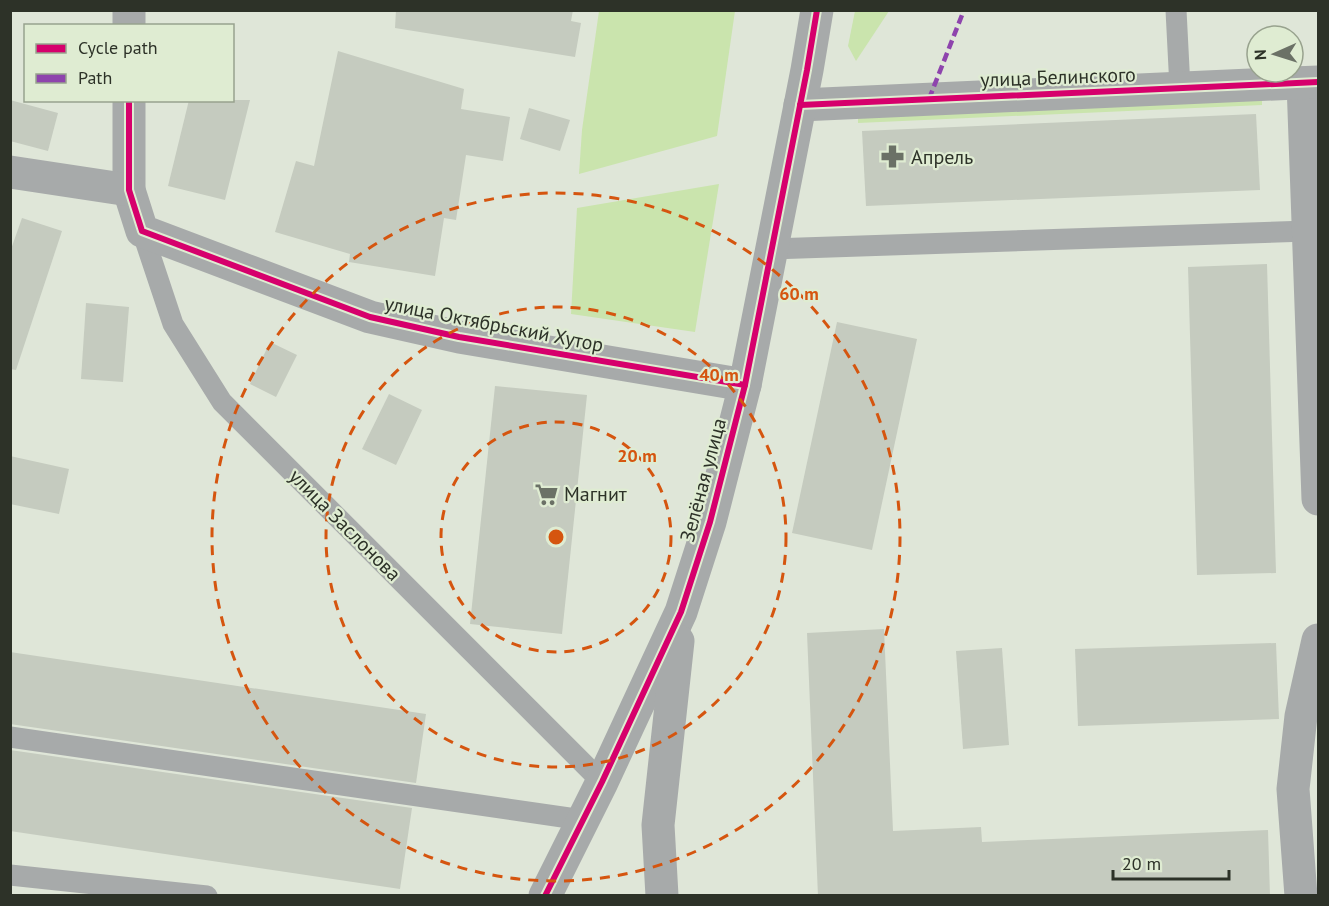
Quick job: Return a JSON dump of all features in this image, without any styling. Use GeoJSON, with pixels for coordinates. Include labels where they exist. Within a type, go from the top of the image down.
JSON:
{"type":"FeatureCollection","features":[{"type":"Feature","properties":{"kind":"street","name":"Зелёная улица"},"geometry":{"type":"LineString","coordinates":[[545,896],[602,782],[681,612],[710,522],[745,385],[817,10]]}},
{"type":"Feature","properties":{"kind":"street","name":"улица Белинского"},"geometry":{"type":"LineString","coordinates":[[800,105],[1311,83]]}},
{"type":"Feature","properties":{"kind":"street"},"geometry":{"type":"LineString","coordinates":[[1311,83],[1308,231],[1318,499]]}},
{"type":"Feature","properties":{"kind":"street"},"geometry":{"type":"LineString","coordinates":[[129,102],[129,190],[142,231]]}},
{"type":"Feature","properties":{"kind":"street"},"geometry":{"type":"LineString","coordinates":[[10,172],[129,190]]}},
{"type":"Feature","properties":{"kind":"street","name":"улица Октябрьский Хутор"},"geometry":{"type":"LineString","coordinates":[[142,231],[370,317],[459,337],[745,385]]}},
{"type":"Feature","properties":{"kind":"street","name":"Зелёная улица"},"geometry":{"type":"LineString","coordinates":[[662,896],[658,825],[681,612]]}},
{"type":"Feature","properties":{"kind":"street"},"geometry":{"type":"LineString","coordinates":[[1301,896],[1306,788],[1301,716],[1318,640]]}},
{"type":"Feature","properties":{"kind":"lane"},"geometry":{"type":"LineString","coordinates":[[1176,10],[1180,88]]}},
{"type":"Feature","properties":{"kind":"lane","name":"улица Заслонова"},"geometry":{"type":"LineString","coordinates":[[142,231],[173,324],[222,402],[602,782]]}},
{"type":"Feature","properties":{"kind":"lane"},"geometry":{"type":"LineString","coordinates":[[771,249],[1308,231]]}},
{"type":"Feature","properties":{"kind":"lane"},"geometry":{"type":"LineString","coordinates":[[10,737],[583,820]]}},
{"type":"Feature","properties":{"kind":"lane"},"geometry":{"type":"LineString","coordinates":[[10,875],[207,896]]}},
{"type":"Feature","properties":{"kind":"green space"},"geometry":{"type":"Polygon","coordinates":[[[599,11],[735,11],[717,136],[579,174],[582,130],[599,11]]]}},
{"type":"Feature","properties":{"kind":"green space"},"geometry":{"type":"Polygon","coordinates":[[[855,11],[889,11],[856,61],[848,46],[855,11]]]}},
{"type":"Feature","properties":{"kind":"green space"},"geometry":{"type":"Polygon","coordinates":[[[1262,92],[1262,105],[858,123],[858,110],[1262,92]]]}},
{"type":"Feature","properties":{"kind":"green space"},"geometry":{"type":"Polygon","coordinates":[[[719,184],[695,332],[571,314],[577,208],[719,184]]]}},
{"type":"Feature","properties":{"kind":"building"},"geometry":{"type":"Polygon","coordinates":[[[396,10],[573,10],[571,21],[581,23],[575,57],[395,28],[396,10]]]}},
{"type":"Feature","properties":{"kind":"building"},"geometry":{"type":"Polygon","coordinates":[[[338,51],[464,89],[461,109],[510,117],[503,161],[466,155],[456,220],[444,218],[435,276],[349,262],[350,254],[275,232],[296,161],[314,166],[338,51]]]}},
{"type":"Feature","properties":{"kind":"building"},"geometry":{"type":"Polygon","coordinates":[[[10,100],[58,113],[48,151],[10,141],[10,100]]]}},
{"type":"Feature","properties":{"kind":"building"},"geometry":{"type":"Polygon","coordinates":[[[250,100],[225,200],[168,186],[189,102],[250,100]]]}},
{"type":"Feature","properties":{"kind":"building"},"geometry":{"type":"Polygon","coordinates":[[[529,108],[570,120],[560,151],[520,139],[529,108]]]}},
{"type":"Feature","properties":{"kind":"building"},"geometry":{"type":"Polygon","coordinates":[[[1256,114],[1260,190],[866,206],[862,131],[1256,114]]]}},
{"type":"Feature","properties":{"kind":"building"},"geometry":{"type":"Polygon","coordinates":[[[22,218],[62,231],[16,370],[10,369],[10,252],[22,218]]]}},
{"type":"Feature","properties":{"kind":"building"},"geometry":{"type":"Polygon","coordinates":[[[1267,264],[1276,573],[1197,575],[1188,267],[1267,264]]]}},
{"type":"Feature","properties":{"kind":"building"},"geometry":{"type":"Polygon","coordinates":[[[86,303],[129,307],[123,382],[81,379],[86,303]]]}},
{"type":"Feature","properties":{"kind":"building"},"geometry":{"type":"Polygon","coordinates":[[[837,322],[917,339],[872,550],[792,533],[837,322]]]}},
{"type":"Feature","properties":{"kind":"building"},"geometry":{"type":"Polygon","coordinates":[[[270,342],[297,355],[276,397],[250,384],[270,342]]]}},
{"type":"Feature","properties":{"kind":"building"},"geometry":{"type":"Polygon","coordinates":[[[495,386],[587,395],[562,634],[470,624],[495,386]]]}},
{"type":"Feature","properties":{"kind":"building"},"geometry":{"type":"Polygon","coordinates":[[[389,394],[422,410],[396,465],[362,449],[389,394]]]}},
{"type":"Feature","properties":{"kind":"building"},"geometry":{"type":"Polygon","coordinates":[[[10,456],[69,469],[59,514],[10,504],[10,456]]]}},
{"type":"Feature","properties":{"kind":"building"},"geometry":{"type":"Polygon","coordinates":[[[884,629],[893,831],[981,827],[982,842],[1268,830],[1270,896],[818,896],[807,633],[884,629]]]}},
{"type":"Feature","properties":{"kind":"building"},"geometry":{"type":"Polygon","coordinates":[[[1276,643],[1279,719],[1078,726],[1075,649],[1276,643]]]}},
{"type":"Feature","properties":{"kind":"building"},"geometry":{"type":"Polygon","coordinates":[[[1002,648],[1009,745],[963,749],[956,651],[1002,648]]]}},
{"type":"Feature","properties":{"kind":"building"},"geometry":{"type":"Polygon","coordinates":[[[10,652],[426,714],[416,783],[10,724],[10,652]]]}},
{"type":"Feature","properties":{"kind":"building"},"geometry":{"type":"Polygon","coordinates":[[[10,750],[412,808],[400,889],[10,831],[10,750]]]}},
{"type":"Feature","properties":{"kind":"marked path"},"geometry":{"type":"LineString","coordinates":[[929,99],[964,10]]}},
{"type":"Feature","properties":{"kind":"cycle path"},"geometry":{"type":"LineString","coordinates":[[545,896],[602,782],[681,612],[710,522],[745,385],[817,10]]}},
{"type":"Feature","properties":{"kind":"cycle path"},"geometry":{"type":"LineString","coordinates":[[800,105],[1318,82]]}},
{"type":"Feature","properties":{"kind":"cycle path"},"geometry":{"type":"LineString","coordinates":[[129,102],[129,190],[142,231],[370,317],[459,337],[745,385]]}},
{"type":"Feature","properties":{"kind":"place","name":"Апрель"},"geometry":{"type":"Point","coordinates":[893,157]}},
{"type":"Feature","properties":{"kind":"place","name":"Магнит"},"geometry":{"type":"Point","coordinates":[546,494]}}]}
